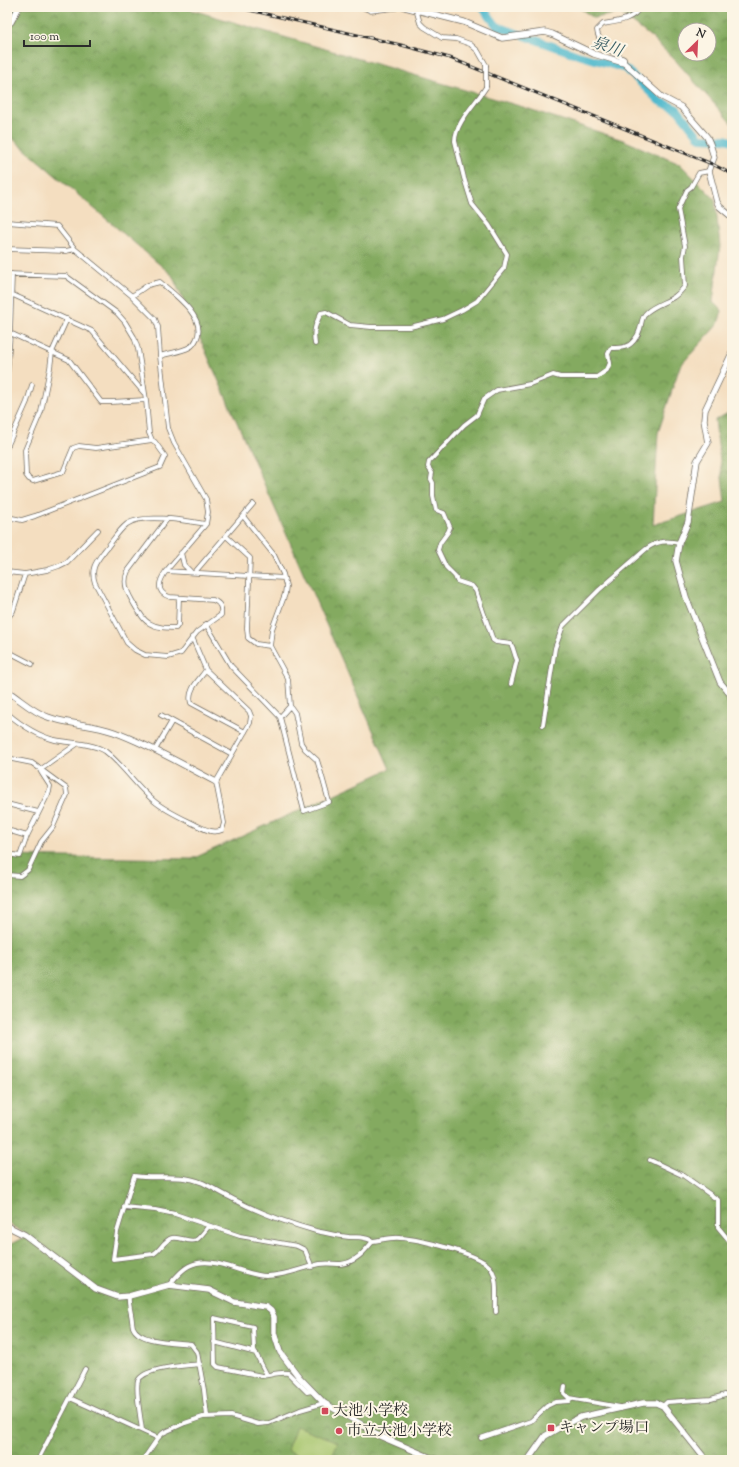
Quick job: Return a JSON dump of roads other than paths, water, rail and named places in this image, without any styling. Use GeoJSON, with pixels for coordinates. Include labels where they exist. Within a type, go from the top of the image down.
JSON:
{"type":"FeatureCollection","features":[{"type":"Feature","properties":{"kind":"street"},"geometry":{"type":"LineString","coordinates":[[7,24],[11,22],[20,7]]}},
{"type":"Feature","properties":{"kind":"street"},"geometry":{"type":"LineString","coordinates":[[364,7],[371,10],[396,7]]}},
{"type":"Feature","properties":{"kind":"street"},"geometry":{"type":"LineString","coordinates":[[405,7],[464,22],[502,38],[545,32],[594,54],[624,63],[662,97],[681,107],[702,131],[710,144],[714,157],[709,171],[715,194],[720,207],[732,217]]}},
{"type":"Feature","properties":{"kind":"street"},"geometry":{"type":"LineString","coordinates":[[624,63],[624,59],[612,53],[597,37],[597,30],[603,24],[618,22],[630,17],[639,10],[640,7]]}},
{"type":"Feature","properties":{"kind":"street"},"geometry":{"type":"LineString","coordinates":[[315,344],[313,333],[316,322],[321,313],[326,312],[350,326],[410,327],[443,319],[477,301],[504,268],[507,254],[489,224],[472,204],[455,141],[455,136],[466,114],[486,87],[486,65],[478,51],[470,44],[442,38],[424,27],[420,23],[415,9]]}},
{"type":"Feature","properties":{"kind":"street"},"geometry":{"type":"LineString","coordinates":[[511,684],[517,660],[515,650],[511,644],[496,642],[493,640],[472,586],[457,581],[455,576],[446,567],[438,550],[440,543],[450,527],[444,513],[436,510],[433,496],[434,484],[431,479],[432,473],[428,467],[429,462],[464,425],[477,415],[484,399],[497,390],[530,384],[553,375],[560,377],[590,377],[597,376],[607,370],[610,363],[608,354],[611,348],[625,347],[633,341],[640,331],[642,319],[646,313],[662,302],[672,299],[680,294],[685,286],[683,256],[685,246],[678,209],[687,190],[691,188],[699,174],[709,171]]}},
{"type":"Feature","properties":{"kind":"street"},"geometry":{"type":"LineString","coordinates":[[7,222],[57,226],[76,249],[132,296],[155,319],[158,327],[168,428],[174,443],[206,499],[208,512],[206,524],[166,571],[160,582],[161,592],[170,597],[213,600],[219,603],[222,608],[221,615],[206,624],[192,637],[181,653],[168,657],[144,655],[127,643],[94,583],[92,573],[97,561],[126,525],[134,520],[168,518],[206,524]]}},
{"type":"Feature","properties":{"kind":"street"},"geometry":{"type":"LineString","coordinates":[[7,249],[66,251],[76,249]]}},
{"type":"Feature","properties":{"kind":"street"},"geometry":{"type":"LineString","coordinates":[[7,378],[11,294],[9,274],[66,276],[117,313],[125,322],[134,337],[138,348],[146,400],[148,433],[165,456],[160,467],[34,516],[22,520],[7,517]]}},
{"type":"Feature","properties":{"kind":"street"},"geometry":{"type":"LineString","coordinates":[[132,296],[148,285],[160,282],[182,301],[198,324],[200,332],[195,343],[190,347],[160,356]]}},
{"type":"Feature","properties":{"kind":"street"},"geometry":{"type":"LineString","coordinates":[[11,294],[67,318],[92,331],[139,389],[144,393]]}},
{"type":"Feature","properties":{"kind":"street"},"geometry":{"type":"LineString","coordinates":[[67,318],[52,352],[41,412],[25,450],[26,475],[33,481],[63,472],[73,448],[79,446],[96,448],[152,440]]}},
{"type":"Feature","properties":{"kind":"street"},"geometry":{"type":"LineString","coordinates":[[10,333],[69,360],[101,402],[146,400]]}},
{"type":"Feature","properties":{"kind":"street"},"geometry":{"type":"LineString","coordinates":[[732,353],[705,410],[704,420],[708,443],[697,461],[688,522],[679,543],[676,561],[686,597],[720,682],[730,694],[732,701]]}},
{"type":"Feature","properties":{"kind":"street"},"geometry":{"type":"LineString","coordinates":[[7,447],[27,402],[32,385]]}},
{"type":"Feature","properties":{"kind":"street"},"geometry":{"type":"LineString","coordinates":[[193,572],[253,504]]}},
{"type":"Feature","properties":{"kind":"street"},"geometry":{"type":"LineString","coordinates":[[206,624],[231,666],[280,717],[304,811],[329,802],[322,773],[317,760],[304,750],[301,743],[295,713],[290,706],[288,679],[270,646],[272,629],[285,594],[286,586],[283,574],[274,555],[243,516]]}},
{"type":"Feature","properties":{"kind":"street"},"geometry":{"type":"LineString","coordinates":[[168,518],[132,566],[126,576],[125,582],[127,592],[144,619],[154,626],[176,628],[178,624],[179,598]]}},
{"type":"Feature","properties":{"kind":"street"},"geometry":{"type":"LineString","coordinates":[[7,572],[24,574],[47,570],[67,562],[98,530]]}},
{"type":"Feature","properties":{"kind":"street"},"geometry":{"type":"LineString","coordinates":[[226,536],[250,558],[246,628],[248,638],[251,642],[256,644],[270,646]]}},
{"type":"Feature","properties":{"kind":"street"},"geometry":{"type":"LineString","coordinates":[[543,725],[555,648],[563,626],[599,590],[654,543],[664,541],[679,543]]}},
{"type":"Feature","properties":{"kind":"street"},"geometry":{"type":"LineString","coordinates":[[182,553],[184,565],[193,572]]}},
{"type":"Feature","properties":{"kind":"street"},"geometry":{"type":"LineString","coordinates":[[166,571],[284,578]]}},
{"type":"Feature","properties":{"kind":"street"},"geometry":{"type":"LineString","coordinates":[[7,616],[9,616],[13,611],[24,574]]}},
{"type":"Feature","properties":{"kind":"street"},"geometry":{"type":"LineString","coordinates":[[7,713],[33,731],[52,740],[90,745],[104,750],[154,801],[182,818],[216,833],[222,830],[224,823],[216,782],[250,723],[251,716],[249,711],[206,670],[192,637]]}},
{"type":"Feature","properties":{"kind":"street"},"geometry":{"type":"LineString","coordinates":[[7,651],[32,664]]}},
{"type":"Feature","properties":{"kind":"street"},"geometry":{"type":"LineString","coordinates":[[206,670],[191,690],[189,697],[191,703],[245,732]]}},
{"type":"Feature","properties":{"kind":"street"},"geometry":{"type":"LineString","coordinates":[[730,694],[732,680]]}},
{"type":"Feature","properties":{"kind":"street"},"geometry":{"type":"LineString","coordinates":[[7,691],[36,711],[48,717],[68,723],[95,726],[114,732],[155,750],[216,782]]}},
{"type":"Feature","properties":{"kind":"street"},"geometry":{"type":"LineString","coordinates":[[280,717],[290,706]]}},
{"type":"Feature","properties":{"kind":"street"},"geometry":{"type":"LineString","coordinates":[[161,715],[232,754]]}},
{"type":"Feature","properties":{"kind":"street"},"geometry":{"type":"LineString","coordinates":[[155,750],[172,721]]}},
{"type":"Feature","properties":{"kind":"street"},"geometry":{"type":"LineString","coordinates":[[40,770],[77,744]]}},
{"type":"Feature","properties":{"kind":"street"},"geometry":{"type":"LineString","coordinates":[[7,758],[32,763],[66,788],[67,795],[53,827],[41,842],[28,870],[20,876],[7,875]]}},
{"type":"Feature","properties":{"kind":"street"},"geometry":{"type":"LineString","coordinates":[[7,854],[20,856],[27,836],[49,792],[50,786],[40,770]]}},
{"type":"Feature","properties":{"kind":"street"},"geometry":{"type":"LineString","coordinates":[[7,804],[38,812]]}},
{"type":"Feature","properties":{"kind":"street"},"geometry":{"type":"LineString","coordinates":[[7,830],[27,836]]}},
{"type":"Feature","properties":{"kind":"street"},"geometry":{"type":"LineString","coordinates":[[650,1160],[684,1176],[718,1200],[718,1227],[732,1244]]}},
{"type":"Feature","properties":{"kind":"street"},"geometry":{"type":"LineString","coordinates":[[209,1226],[198,1239],[193,1241],[173,1238],[153,1254],[113,1259],[117,1232],[134,1176],[148,1178],[169,1176],[203,1183],[234,1200],[273,1218],[333,1235],[367,1238],[373,1241],[391,1238],[420,1240],[465,1254],[482,1262],[490,1268],[494,1276],[496,1312]]}},
{"type":"Feature","properties":{"kind":"street"},"geometry":{"type":"LineString","coordinates":[[124,1207],[155,1210],[175,1214],[240,1236],[297,1246],[305,1250],[312,1267]]}},
{"type":"Feature","properties":{"kind":"street"},"geometry":{"type":"LineString","coordinates":[[7,1226],[25,1235],[96,1289],[118,1297],[130,1296],[169,1285],[209,1290],[234,1302],[266,1307],[271,1311],[274,1317],[274,1333],[280,1352],[299,1378],[324,1403],[376,1434],[436,1460]]}},
{"type":"Feature","properties":{"kind":"street"},"geometry":{"type":"LineString","coordinates":[[169,1285],[178,1274],[188,1266],[204,1262],[264,1276],[279,1276],[321,1264],[342,1264],[358,1258],[373,1241]]}},
{"type":"Feature","properties":{"kind":"street"},"geometry":{"type":"LineString","coordinates":[[130,1296],[129,1301],[133,1327],[136,1332],[141,1336],[150,1339],[191,1344],[198,1352],[207,1416]]}},
{"type":"Feature","properties":{"kind":"street"},"geometry":{"type":"LineString","coordinates":[[267,1375],[254,1350],[253,1327],[214,1318],[215,1364],[218,1367],[262,1376],[285,1372],[288,1373],[307,1392],[312,1391]]}},
{"type":"Feature","properties":{"kind":"street"},"geometry":{"type":"LineString","coordinates":[[214,1342],[256,1353]]}},
{"type":"Feature","properties":{"kind":"street"},"geometry":{"type":"LineString","coordinates":[[142,1430],[137,1388],[138,1381],[143,1375],[148,1372],[167,1368],[200,1364]]}},
{"type":"Feature","properties":{"kind":"street"},"geometry":{"type":"LineString","coordinates":[[40,1460],[40,1456],[85,1368]]}},
{"type":"Feature","properties":{"kind":"street"},"geometry":{"type":"LineString","coordinates":[[732,1369],[730,1376],[732,1383]]}},
{"type":"Feature","properties":{"kind":"street"},"geometry":{"type":"LineString","coordinates":[[565,1386],[564,1394],[569,1398],[622,1407]]}},
{"type":"Feature","properties":{"kind":"street"},"geometry":{"type":"LineString","coordinates":[[663,1406],[667,1402],[711,1399],[732,1393]]}},
{"type":"Feature","properties":{"kind":"street"},"geometry":{"type":"LineString","coordinates":[[70,1398],[158,1438]]}},
{"type":"Feature","properties":{"kind":"street"},"geometry":{"type":"LineString","coordinates":[[481,1438],[531,1421],[547,1406],[555,1402],[569,1401],[569,1398]]}},
{"type":"Feature","properties":{"kind":"street"},"geometry":{"type":"LineString","coordinates":[[143,1460],[158,1438],[168,1430],[191,1421],[207,1416],[231,1416],[258,1424],[269,1423],[300,1410],[324,1403]]}},
{"type":"Feature","properties":{"kind":"street"},"geometry":{"type":"LineString","coordinates":[[528,1460],[545,1436],[581,1417],[643,1403],[656,1403],[663,1406],[706,1460]]}},
{"type":"Feature","properties":{"kind":"waterway","name":"泉川"},"geometry":{"type":"LineString","coordinates":[[482,7],[497,26],[578,55],[626,69],[659,101],[677,109],[700,138],[725,139],[732,141]]}},
{"type":"Feature","properties":{"kind":"railway"},"geometry":{"type":"LineString","coordinates":[[236,7],[401,45],[450,58],[712,164],[732,174]]}},
{"type":"Feature","properties":{"kind":"place","name":"大池小学校"},"geometry":{"type":"Point","coordinates":[325,1411]}},
{"type":"Feature","properties":{"kind":"place","name":"キャンプ場口"},"geometry":{"type":"Point","coordinates":[551,1428]}},
{"type":"Feature","properties":{"kind":"place","name":"市立大池小学校"},"geometry":{"type":"Point","coordinates":[339,1431]}}]}
